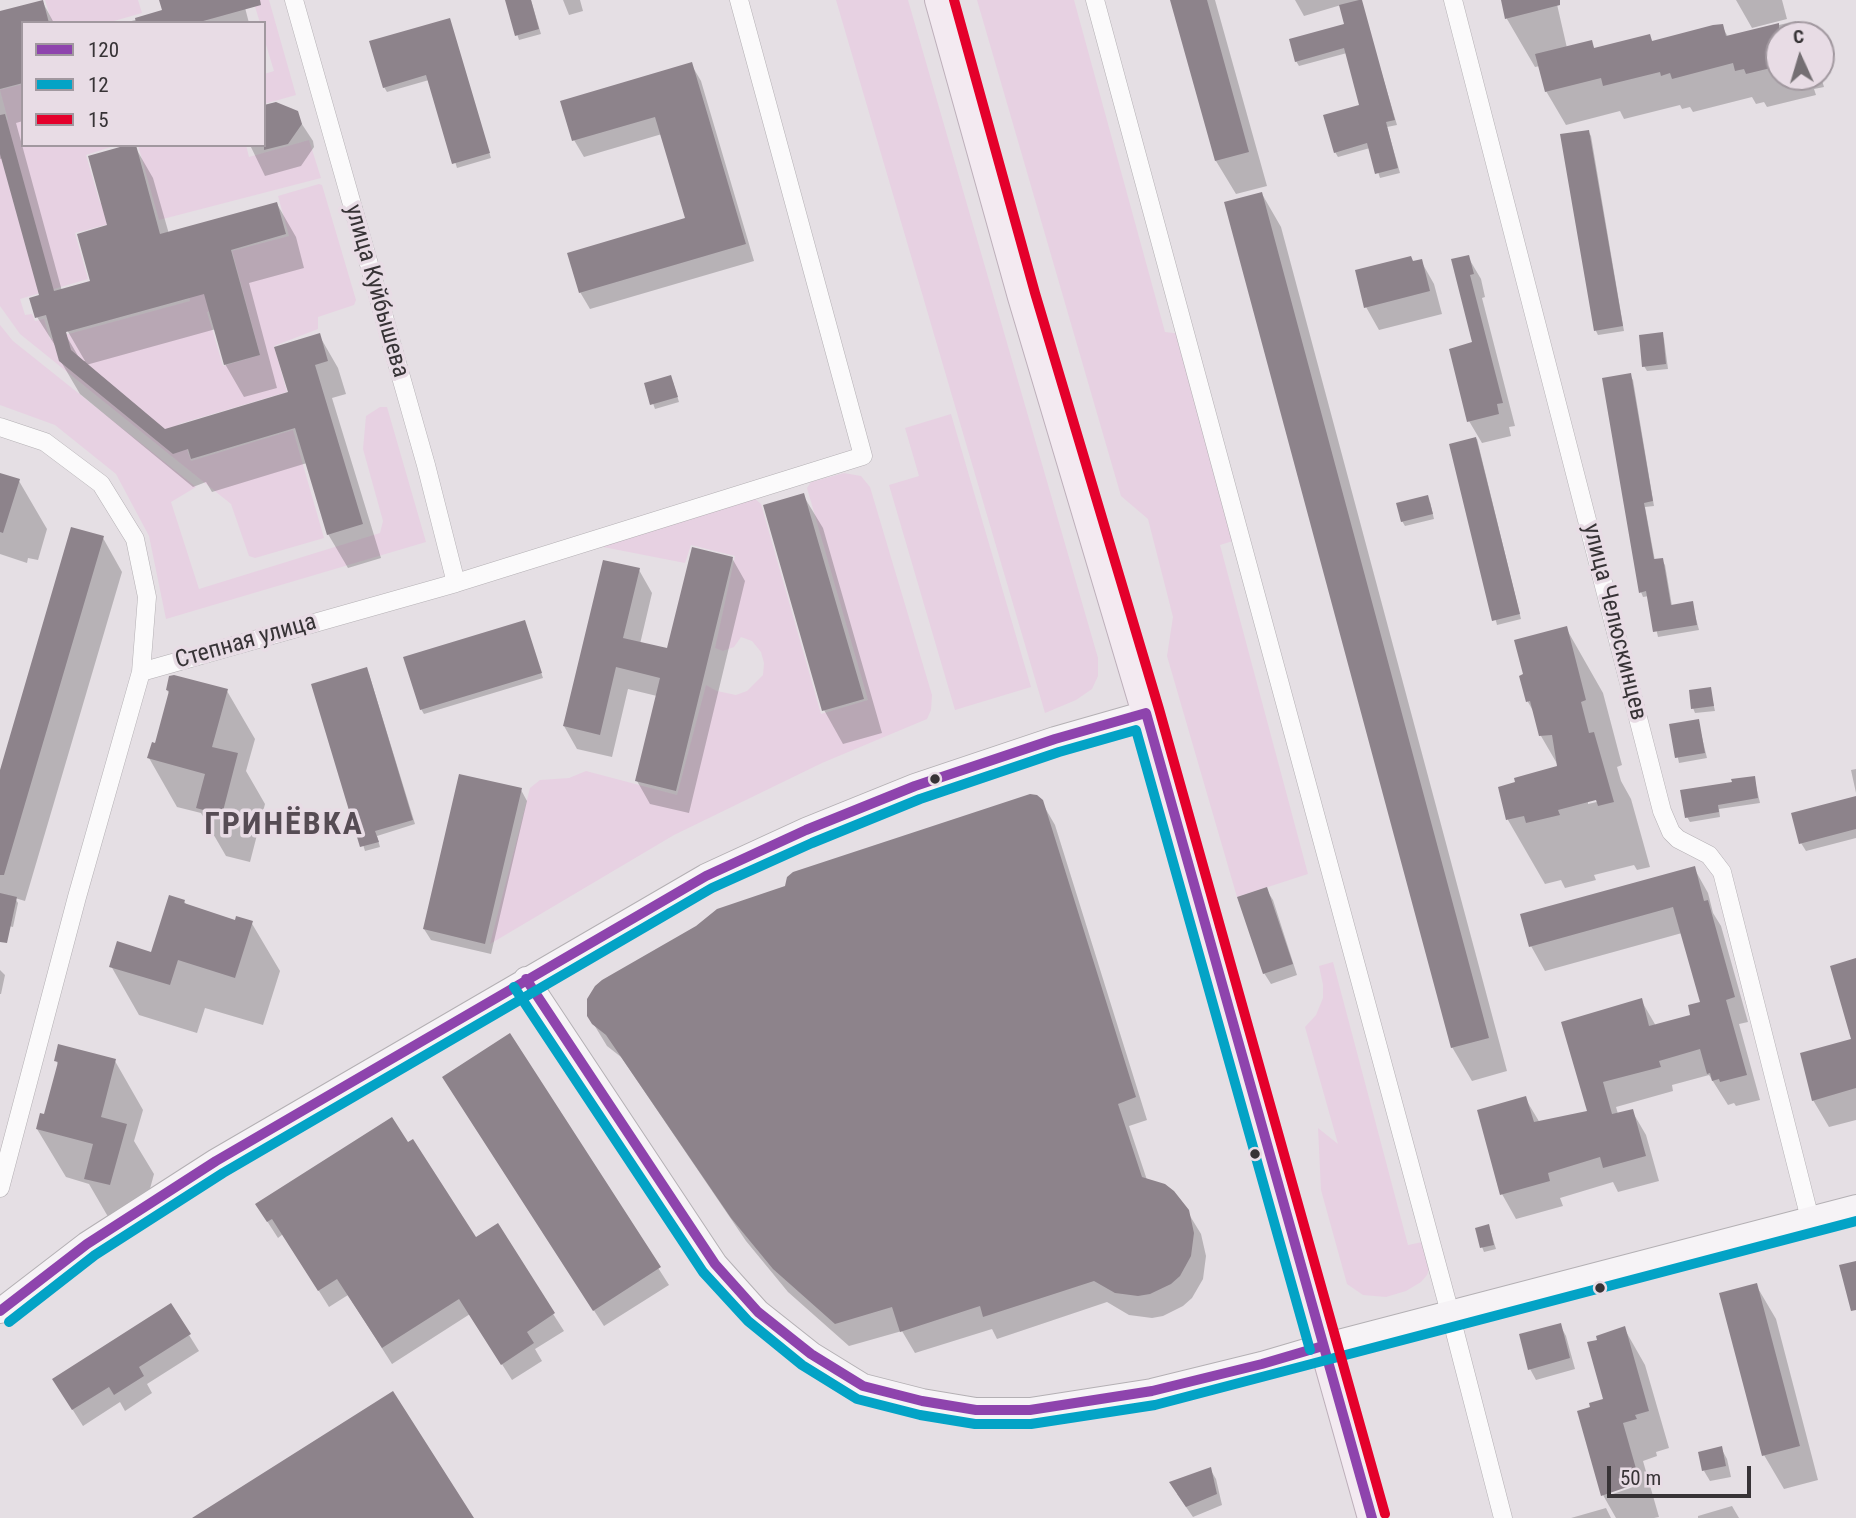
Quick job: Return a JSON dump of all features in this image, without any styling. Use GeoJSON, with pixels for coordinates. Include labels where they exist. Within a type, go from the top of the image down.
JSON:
{"type":"FeatureCollection","features":[{"type":"Feature","properties":{"kind":"main road"},"geometry":{"type":"LineString","coordinates":[[939,0],[1022,297],[1146,713],[1372,1518]]}},
{"type":"Feature","properties":{"kind":"street","name":"улица Куйбышева"},"geometry":{"type":"LineString","coordinates":[[294,0],[422,452],[456,583]]}},
{"type":"Feature","properties":{"kind":"street","name":"Степная улица"},"geometry":{"type":"LineString","coordinates":[[0,1188],[77,897],[141,672],[456,583],[863,456],[739,0]]}},
{"type":"Feature","properties":{"kind":"street"},"geometry":{"type":"LineString","coordinates":[[1094,0],[1450,1313],[1503,1518]]}},
{"type":"Feature","properties":{"kind":"street","name":"улица Челюскинцев"},"geometry":{"type":"LineString","coordinates":[[1453,0],[1662,811],[1671,832],[1678,839],[1709,855],[1722,872],[1810,1219]]}},
{"type":"Feature","properties":{"kind":"street"},"geometry":{"type":"LineString","coordinates":[[0,427],[45,442],[101,484],[135,539],[147,597],[141,672]]}},
{"type":"Feature","properties":{"kind":"street"},"geometry":{"type":"LineString","coordinates":[[0,1311],[87,1244],[216,1161],[706,876],[806,830],[915,786],[1055,739],[1146,713]]}},
{"type":"Feature","properties":{"kind":"street"},"geometry":{"type":"LineString","coordinates":[[526,979],[715,1264],[758,1312],[811,1354],[863,1385],[922,1401],[976,1410],[1030,1410],[1152,1391],[1856,1207]]}},
{"type":"Feature","properties":{"kind":"shaded area"},"geometry":{"type":"Polygon","coordinates":[[[45,0],[138,0],[142,13],[114,21],[51,21],[45,0]]]}},
{"type":"Feature","properties":{"kind":"shaded area"},"geometry":{"type":"Polygon","coordinates":[[[253,0],[269,0],[296,95],[266,103],[266,73],[274,71],[266,45],[266,21],[259,21],[253,0]]]}},
{"type":"Feature","properties":{"kind":"shaded area"},"geometry":{"type":"Polygon","coordinates":[[[836,0],[908,0],[1098,658],[1098,676],[1092,689],[1076,700],[1045,713],[836,0]]]}},
{"type":"Feature","properties":{"kind":"shaded area"},"geometry":{"type":"Polygon","coordinates":[[[977,0],[1074,0],[1165,332],[1182,334],[1236,540],[1220,545],[1308,874],[1237,897],[1167,656],[1173,617],[1148,519],[1121,496],[977,0]]]}},
{"type":"Feature","properties":{"kind":"shaded area"},"geometry":{"type":"Polygon","coordinates":[[[21,85],[21,147],[111,147],[86,155],[100,203],[118,198],[124,220],[75,233],[88,279],[20,299],[25,315],[32,314],[35,321],[44,319],[50,339],[190,301],[183,271],[206,265],[217,309],[207,312],[223,366],[260,355],[232,251],[289,236],[278,196],[322,185],[356,300],[354,305],[318,317],[318,329],[274,346],[287,392],[179,424],[191,461],[293,430],[324,538],[255,558],[249,556],[231,504],[20,334],[0,306],[0,123],[8,120],[0,90],[21,85]]]}},
{"type":"Feature","properties":{"kind":"shaded area"},"geometry":{"type":"Polygon","coordinates":[[[309,140],[321,178],[159,220],[139,147],[246,147],[249,157],[309,140]]]}},
{"type":"Feature","properties":{"kind":"shaded area"},"geometry":{"type":"Polygon","coordinates":[[[0,325],[13,341],[196,487],[171,502],[199,589],[380,533],[383,521],[363,449],[366,416],[380,407],[387,407],[426,542],[166,619],[149,536],[116,474],[55,425],[0,405],[0,325]]]}},
{"type":"Feature","properties":{"kind":"shaded area"},"geometry":{"type":"Polygon","coordinates":[[[951,414],[1031,687],[955,710],[889,485],[919,476],[905,428],[951,414]]]}},
{"type":"Feature","properties":{"kind":"shaded area"},"geometry":{"type":"Polygon","coordinates":[[[844,473],[861,476],[870,487],[932,695],[927,719],[822,763],[674,835],[490,944],[530,788],[540,780],[569,778],[586,771],[677,795],[706,685],[717,691],[736,695],[747,691],[763,675],[761,652],[752,641],[741,637],[734,647],[723,651],[715,648],[735,556],[691,545],[685,563],[598,546],[754,498],[761,504],[821,714],[868,700],[807,488],[811,482],[844,473]]]}},
{"type":"Feature","properties":{"kind":"shaded area"},"geometry":{"type":"Polygon","coordinates":[[[1333,962],[1408,1245],[1427,1241],[1430,1267],[1427,1275],[1406,1291],[1386,1297],[1363,1295],[1347,1284],[1321,1190],[1318,1128],[1338,1144],[1305,1027],[1316,1015],[1323,998],[1319,966],[1333,962]]]}},
{"type":"Feature","properties":{"kind":"building"},"geometry":{"type":"Polygon","coordinates":[[[43,0],[48,21],[21,21],[21,84],[0,89],[0,11],[43,0]]]}},
{"type":"Feature","properties":{"kind":"building"},"geometry":{"type":"Polygon","coordinates":[[[159,0],[260,0],[261,5],[203,21],[136,21],[135,18],[162,10],[159,0]]]}},
{"type":"Feature","properties":{"kind":"building"},"geometry":{"type":"Polygon","coordinates":[[[505,0],[531,0],[539,29],[515,36],[505,0]]]}},
{"type":"Feature","properties":{"kind":"building"},"geometry":{"type":"Polygon","coordinates":[[[1170,0],[1207,0],[1249,152],[1215,161],[1170,0]]]}},
{"type":"Feature","properties":{"kind":"building"},"geometry":{"type":"Polygon","coordinates":[[[1362,0],[1395,120],[1386,122],[1398,168],[1375,174],[1367,143],[1334,153],[1323,115],[1359,105],[1344,48],[1295,62],[1289,39],[1344,24],[1339,5],[1362,0]]]}},
{"type":"Feature","properties":{"kind":"building"},"geometry":{"type":"Polygon","coordinates":[[[1501,0],[1560,0],[1560,5],[1505,19],[1501,0]]]}},
{"type":"Feature","properties":{"kind":"building"},"geometry":{"type":"Polygon","coordinates":[[[450,18],[490,153],[452,164],[426,75],[383,88],[369,41],[450,18]]]}},
{"type":"Feature","properties":{"kind":"building"},"geometry":{"type":"Polygon","coordinates":[[[1723,24],[1726,36],[1765,26],[1765,69],[1746,74],[1744,69],[1735,71],[1733,63],[1672,79],[1670,73],[1661,76],[1660,72],[1603,86],[1601,78],[1545,92],[1535,54],[1592,40],[1594,48],[1650,34],[1652,41],[1723,24]]]}},
{"type":"Feature","properties":{"kind":"building"},"geometry":{"type":"Polygon","coordinates":[[[692,62],[746,244],[579,293],[567,253],[685,218],[655,117],[572,141],[560,101],[692,62]]]}},
{"type":"Feature","properties":{"kind":"building"},"geometry":{"type":"Polygon","coordinates":[[[276,102],[298,111],[302,124],[288,144],[264,150],[266,147],[266,104],[276,102]]]}},
{"type":"Feature","properties":{"kind":"building"},"geometry":{"type":"Polygon","coordinates":[[[5,114],[54,291],[90,281],[77,234],[107,225],[88,156],[120,147],[137,147],[160,234],[277,202],[286,234],[231,250],[260,355],[224,365],[204,294],[66,332],[71,350],[165,429],[288,392],[274,347],[320,333],[328,361],[315,365],[363,524],[327,535],[295,428],[191,459],[188,449],[173,454],[59,361],[46,315],[35,318],[29,298],[39,295],[0,154],[0,115],[5,114]]]}},
{"type":"Feature","properties":{"kind":"building"},"geometry":{"type":"Polygon","coordinates":[[[1589,130],[1623,326],[1594,331],[1560,134],[1589,130]]]}},
{"type":"Feature","properties":{"kind":"building"},"geometry":{"type":"Polygon","coordinates":[[[1262,192],[1489,1038],[1451,1048],[1224,202],[1262,192]]]}},
{"type":"Feature","properties":{"kind":"building"},"geometry":{"type":"Polygon","coordinates":[[[1469,255],[1474,274],[1470,275],[1503,403],[1497,404],[1499,414],[1467,422],[1449,349],[1472,342],[1451,259],[1469,255]]]}},
{"type":"Feature","properties":{"kind":"building"},"geometry":{"type":"Polygon","coordinates":[[[1411,256],[1413,261],[1422,259],[1430,291],[1364,308],[1355,270],[1411,256]]]}},
{"type":"Feature","properties":{"kind":"building"},"geometry":{"type":"Polygon","coordinates":[[[1663,332],[1666,364],[1642,367],[1639,335],[1663,332]]]}},
{"type":"Feature","properties":{"kind":"building"},"geometry":{"type":"Polygon","coordinates":[[[1631,373],[1653,501],[1644,503],[1654,559],[1663,558],[1671,605],[1693,601],[1697,625],[1653,632],[1646,591],[1639,593],[1602,378],[1631,373]]]}},
{"type":"Feature","properties":{"kind":"building"},"geometry":{"type":"Polygon","coordinates":[[[671,375],[678,397],[650,405],[644,383],[671,375]]]}},
{"type":"Feature","properties":{"kind":"building"},"geometry":{"type":"Polygon","coordinates":[[[1476,437],[1520,614],[1492,621],[1449,444],[1476,437]]]}},
{"type":"Feature","properties":{"kind":"building"},"geometry":{"type":"Polygon","coordinates":[[[0,473],[20,479],[3,533],[0,532],[0,473]]]}},
{"type":"Feature","properties":{"kind":"building"},"geometry":{"type":"Polygon","coordinates":[[[804,493],[864,699],[822,711],[763,505],[804,493]]]}},
{"type":"Feature","properties":{"kind":"building"},"geometry":{"type":"Polygon","coordinates":[[[1428,495],[1433,514],[1401,522],[1396,503],[1428,495]]]}},
{"type":"Feature","properties":{"kind":"building"},"geometry":{"type":"Polygon","coordinates":[[[71,527],[104,536],[4,875],[0,875],[0,770],[71,527]]]}},
{"type":"Feature","properties":{"kind":"building"},"geometry":{"type":"Polygon","coordinates":[[[692,547],[733,557],[676,791],[635,781],[660,678],[616,667],[600,735],[563,726],[603,560],[640,568],[623,638],[667,648],[692,547]]]}},
{"type":"Feature","properties":{"kind":"building"},"geometry":{"type":"Polygon","coordinates":[[[525,620],[542,673],[420,710],[403,657],[525,620]]]}},
{"type":"Feature","properties":{"kind":"building"},"geometry":{"type":"Polygon","coordinates":[[[1567,626],[1586,700],[1581,702],[1589,733],[1594,732],[1614,802],[1598,806],[1596,800],[1558,810],[1560,815],[1526,823],[1524,816],[1506,820],[1498,787],[1515,782],[1514,778],[1557,766],[1552,735],[1539,736],[1530,701],[1526,702],[1519,676],[1523,674],[1514,640],[1567,626]]]}},
{"type":"Feature","properties":{"kind":"building"},"geometry":{"type":"Polygon","coordinates":[[[367,667],[413,820],[375,831],[379,842],[360,847],[311,684],[367,667]]]}},
{"type":"Feature","properties":{"kind":"building"},"geometry":{"type":"Polygon","coordinates":[[[169,676],[228,689],[212,747],[238,753],[222,815],[196,808],[205,774],[147,758],[152,742],[155,743],[169,691],[166,690],[169,676]]]}},
{"type":"Feature","properties":{"kind":"building"},"geometry":{"type":"Polygon","coordinates":[[[1711,687],[1714,706],[1691,709],[1689,690],[1711,687]]]}},
{"type":"Feature","properties":{"kind":"building"},"geometry":{"type":"Polygon","coordinates":[[[1699,719],[1705,753],[1675,758],[1669,724],[1699,719]]]}},
{"type":"Feature","properties":{"kind":"building"},"geometry":{"type":"Polygon","coordinates":[[[459,774],[522,788],[485,944],[423,929],[459,774]]]}},
{"type":"Feature","properties":{"kind":"building"},"geometry":{"type":"Polygon","coordinates":[[[1755,776],[1758,798],[1718,805],[1719,812],[1685,818],[1680,790],[1755,776]]]}},
{"type":"Feature","properties":{"kind":"building"},"geometry":{"type":"Polygon","coordinates":[[[1030,794],[1043,800],[1136,1097],[1118,1104],[1142,1177],[1165,1184],[1189,1210],[1194,1233],[1191,1256],[1180,1276],[1171,1284],[1150,1294],[1138,1296],[1115,1293],[1094,1281],[983,1317],[980,1306],[900,1332],[892,1307],[835,1324],[773,1269],[731,1218],[606,1035],[592,1024],[587,1016],[587,999],[602,980],[696,926],[717,909],[785,886],[787,877],[793,872],[1030,794]]]}},
{"type":"Feature","properties":{"kind":"building"},"geometry":{"type":"Polygon","coordinates":[[[1856,796],[1856,829],[1799,844],[1791,813],[1856,796]]]}},
{"type":"Feature","properties":{"kind":"building"},"geometry":{"type":"Polygon","coordinates":[[[1695,866],[1704,901],[1708,900],[1735,997],[1726,1000],[1747,1075],[1720,1082],[1719,1079],[1712,1081],[1710,1073],[1707,1074],[1700,1049],[1659,1061],[1661,1067],[1603,1082],[1612,1114],[1633,1109],[1646,1156],[1603,1168],[1600,1157],[1548,1173],[1550,1181],[1500,1195],[1477,1110],[1526,1096],[1534,1122],[1587,1111],[1561,1022],[1642,998],[1649,1026],[1690,1015],[1688,1005],[1700,1002],[1673,907],[1529,947],[1520,914],[1695,866]]]}},
{"type":"Feature","properties":{"kind":"building"},"geometry":{"type":"Polygon","coordinates":[[[1267,887],[1293,964],[1263,974],[1237,897],[1267,887]]]}},
{"type":"Feature","properties":{"kind":"building"},"geometry":{"type":"Polygon","coordinates":[[[0,893],[17,897],[7,943],[0,942],[0,893]]]}},
{"type":"Feature","properties":{"kind":"building"},"geometry":{"type":"Polygon","coordinates":[[[169,895],[185,900],[184,903],[235,920],[236,916],[253,921],[235,978],[178,960],[170,985],[109,967],[117,941],[151,952],[169,895]]]}},
{"type":"Feature","properties":{"kind":"building"},"geometry":{"type":"Polygon","coordinates":[[[1856,958],[1856,1088],[1812,1101],[1800,1053],[1851,1039],[1830,966],[1856,958]]]}},
{"type":"Feature","properties":{"kind":"building"},"geometry":{"type":"Polygon","coordinates":[[[510,1033],[661,1267],[593,1311],[442,1077],[510,1033]]]}},
{"type":"Feature","properties":{"kind":"building"},"geometry":{"type":"Polygon","coordinates":[[[58,1044],[116,1059],[101,1117],[127,1124],[110,1185],[84,1179],[93,1144],[36,1129],[40,1113],[44,1114],[58,1062],[54,1061],[58,1044]]]}},
{"type":"Feature","properties":{"kind":"building"},"geometry":{"type":"Polygon","coordinates":[[[392,1117],[408,1142],[413,1139],[476,1237],[498,1223],[555,1313],[527,1332],[534,1343],[501,1365],[459,1299],[382,1348],[337,1279],[318,1291],[272,1219],[267,1222],[255,1204],[392,1117]]]}},
{"type":"Feature","properties":{"kind":"building"},"geometry":{"type":"Polygon","coordinates":[[[1489,1224],[1494,1245],[1480,1248],[1475,1228],[1489,1224]]]}},
{"type":"Feature","properties":{"kind":"building"},"geometry":{"type":"Polygon","coordinates":[[[1856,1261],[1856,1310],[1851,1311],[1839,1265],[1856,1261]]]}},
{"type":"Feature","properties":{"kind":"building"},"geometry":{"type":"Polygon","coordinates":[[[1757,1283],[1800,1446],[1762,1456],[1719,1293],[1757,1283]]]}},
{"type":"Feature","properties":{"kind":"building"},"geometry":{"type":"Polygon","coordinates":[[[171,1303],[191,1334],[139,1367],[144,1376],[114,1395],[109,1387],[72,1410],[52,1379],[171,1303]]]}},
{"type":"Feature","properties":{"kind":"building"},"geometry":{"type":"Polygon","coordinates":[[[1561,1323],[1570,1358],[1528,1370],[1519,1334],[1561,1323]]]}},
{"type":"Feature","properties":{"kind":"building"},"geometry":{"type":"Polygon","coordinates":[[[1625,1326],[1649,1411],[1635,1415],[1637,1419],[1623,1423],[1639,1479],[1629,1482],[1630,1486],[1601,1496],[1577,1411],[1590,1407],[1589,1403],[1603,1399],[1587,1342],[1625,1326]]]}},
{"type":"Feature","properties":{"kind":"building"},"geometry":{"type":"Polygon","coordinates":[[[393,1391],[474,1518],[192,1518],[393,1391]]]}},
{"type":"Feature","properties":{"kind":"building"},"geometry":{"type":"Polygon","coordinates":[[[1722,1446],[1726,1466],[1702,1471],[1698,1452],[1722,1446]]]}},
{"type":"Feature","properties":{"kind":"building"},"geometry":{"type":"Polygon","coordinates":[[[1211,1467],[1217,1494],[1186,1507],[1169,1482],[1211,1467]]]}},
{"type":"Feature","properties":{"kind":"transit line","name":"15"},"geometry":{"type":"LineString","coordinates":[[954,0],[1035,293],[1159,709],[1385,1514]]}},
{"type":"Feature","properties":{"kind":"transit line","name":"120"},"geometry":{"type":"LineString","coordinates":[[0,1311],[87,1244],[216,1161],[706,876],[806,830],[915,786],[1055,739],[1146,713],[1372,1518]]}},
{"type":"Feature","properties":{"kind":"transit line","name":"12"},"geometry":{"type":"LineString","coordinates":[[9,1322],[95,1255],[223,1173],[712,888],[920,799],[1059,752],[1136,730],[1310,1350]]}},
{"type":"Feature","properties":{"kind":"transit line","name":"120"},"geometry":{"type":"LineString","coordinates":[[526,979],[715,1264],[758,1312],[811,1354],[863,1386],[922,1401],[976,1410],[1030,1410],[1152,1391],[1323,1346]]}},
{"type":"Feature","properties":{"kind":"transit line","name":"12"},"geometry":{"type":"LineString","coordinates":[[514,987],[703,1272],[748,1321],[802,1365],[857,1399],[920,1415],[975,1424],[1031,1424],[1155,1405],[1856,1221]]}},
{"type":"Feature","properties":{"kind":"district","name":"ГРИНЁВКА"},"geometry":{"type":"Point","coordinates":[284,826]}}]}
